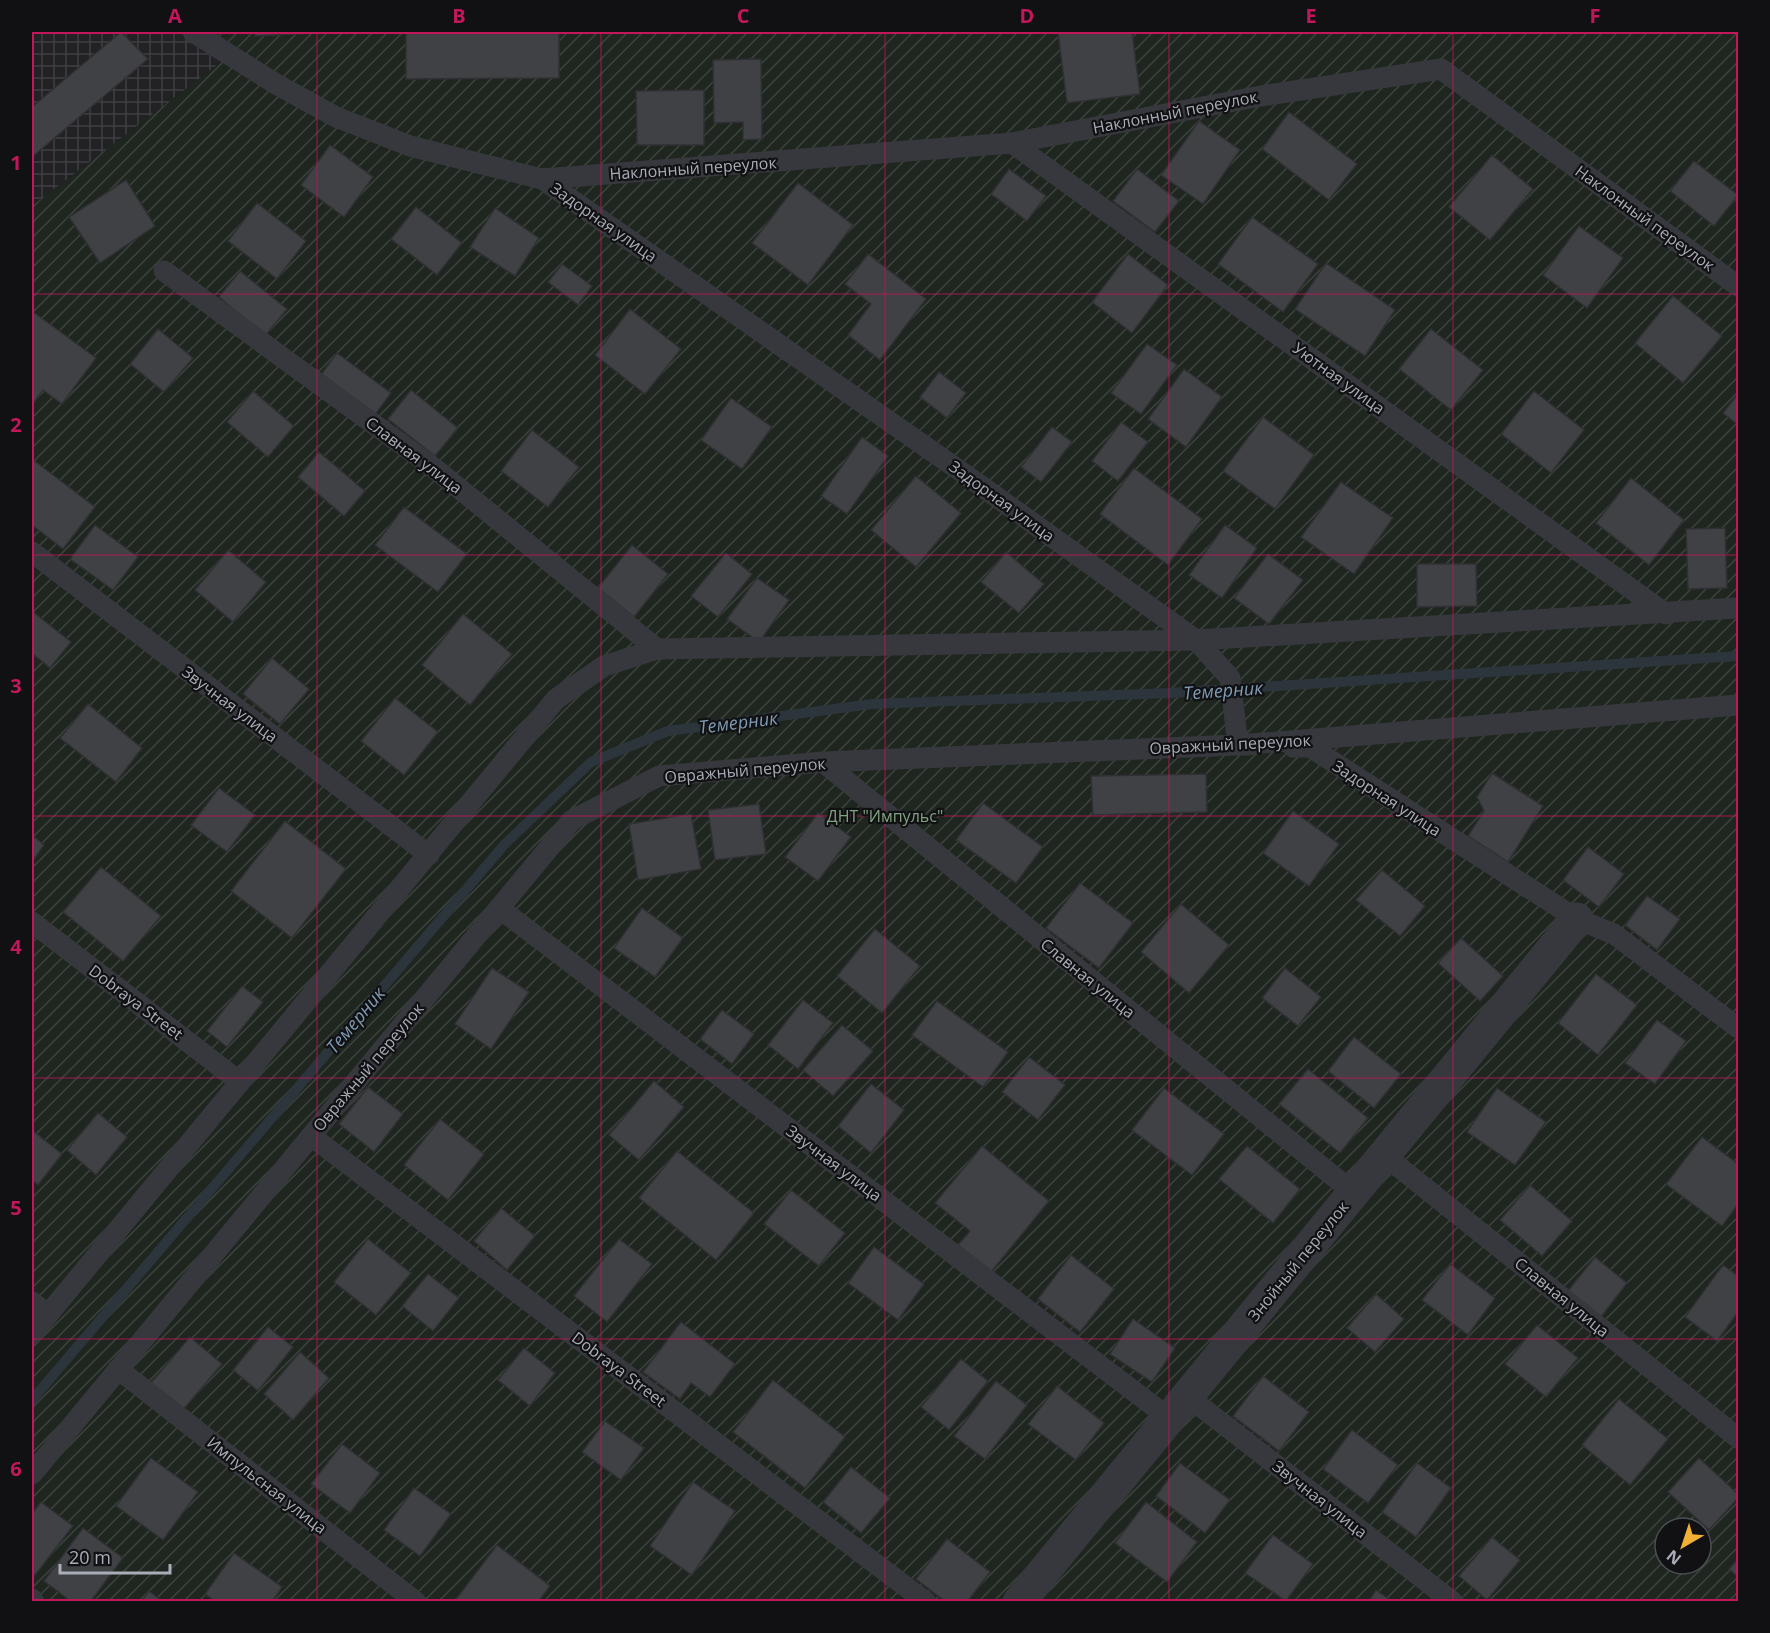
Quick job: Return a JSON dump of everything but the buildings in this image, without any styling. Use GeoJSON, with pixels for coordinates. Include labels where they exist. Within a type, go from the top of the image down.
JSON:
{"type":"FeatureCollection","features":[{"type":"Feature","properties":{"kind":"street","name":"Знойный переулок"},"geometry":{"type":"LineString","coordinates":[[1019,1602],[1577,919]]}},
{"type":"Feature","properties":{"kind":"lane","name":"Задорная улица"},"geometry":{"type":"LineString","coordinates":[[192,32],[276,84],[336,117],[410,146],[542,179],[956,468],[1196,640],[1230,678],[1238,745],[1310,747],[1577,919],[1614,934],[1738,1028]]}},
{"type":"Feature","properties":{"kind":"lane","name":"Наклонный переулок"},"geometry":{"type":"LineString","coordinates":[[542,179],[1012,143],[1261,96],[1441,69],[1738,286]]}},
{"type":"Feature","properties":{"kind":"lane","name":"Уютная улица"},"geometry":{"type":"LineString","coordinates":[[1012,143],[1666,614]]}},
{"type":"Feature","properties":{"kind":"lane","name":"Славная улица"},"geometry":{"type":"LineString","coordinates":[[164,271],[434,468],[657,649]]}},
{"type":"Feature","properties":{"kind":"lane","name":"Звучная улица"},"geometry":{"type":"LineString","coordinates":[[32,552],[429,855]]}},
{"type":"Feature","properties":{"kind":"lane"},"geometry":{"type":"LineString","coordinates":[[32,1334],[40,1308],[240,1082],[556,699],[604,666],[657,649],[1196,640],[1738,608]]}},
{"type":"Feature","properties":{"kind":"lane","name":"Овражный переулок"},"geometry":{"type":"LineString","coordinates":[[32,1474],[572,820],[660,776],[823,762],[1238,745],[1738,705]]}},
{"type":"Feature","properties":{"kind":"lane","name":"Славная улица"},"geometry":{"type":"LineString","coordinates":[[823,762],[1354,1193]]}},
{"type":"Feature","properties":{"kind":"lane","name":"Звучная улица"},"geometry":{"type":"LineString","coordinates":[[499,908],[1178,1407],[1453,1602]]}},
{"type":"Feature","properties":{"kind":"lane","name":"Dobraya Street"},"geometry":{"type":"LineString","coordinates":[[32,922],[240,1082]]}},
{"type":"Feature","properties":{"kind":"lane","name":"Dobraya Street"},"geometry":{"type":"LineString","coordinates":[[311,1136],[926,1602]]}},
{"type":"Feature","properties":{"kind":"lane","name":"Славная улица"},"geometry":{"type":"LineString","coordinates":[[1385,1156],[1738,1438]]}},
{"type":"Feature","properties":{"kind":"lane","name":"Импульсная улица"},"geometry":{"type":"LineString","coordinates":[[118,1369],[416,1602]]}},
{"type":"Feature","properties":{"kind":"shaded area"},"geometry":{"type":"Polygon","coordinates":[[[32,32],[193,32],[229,56],[32,206],[32,32]]]}},
{"type":"Feature","properties":{"kind":"green space","name":"ДНТ \"Импульс\""},"geometry":{"type":"Polygon","coordinates":[[[208,32],[1738,32],[1738,1601],[32,1602],[32,206],[229,56],[208,32]]]}},
{"type":"Feature","properties":{"kind":"waterway","name":"Темерник"},"geometry":{"type":"LineString","coordinates":[[32,1400],[504,845],[591,762],[668,731],[872,704],[1170,693],[1738,656]]}}]}
